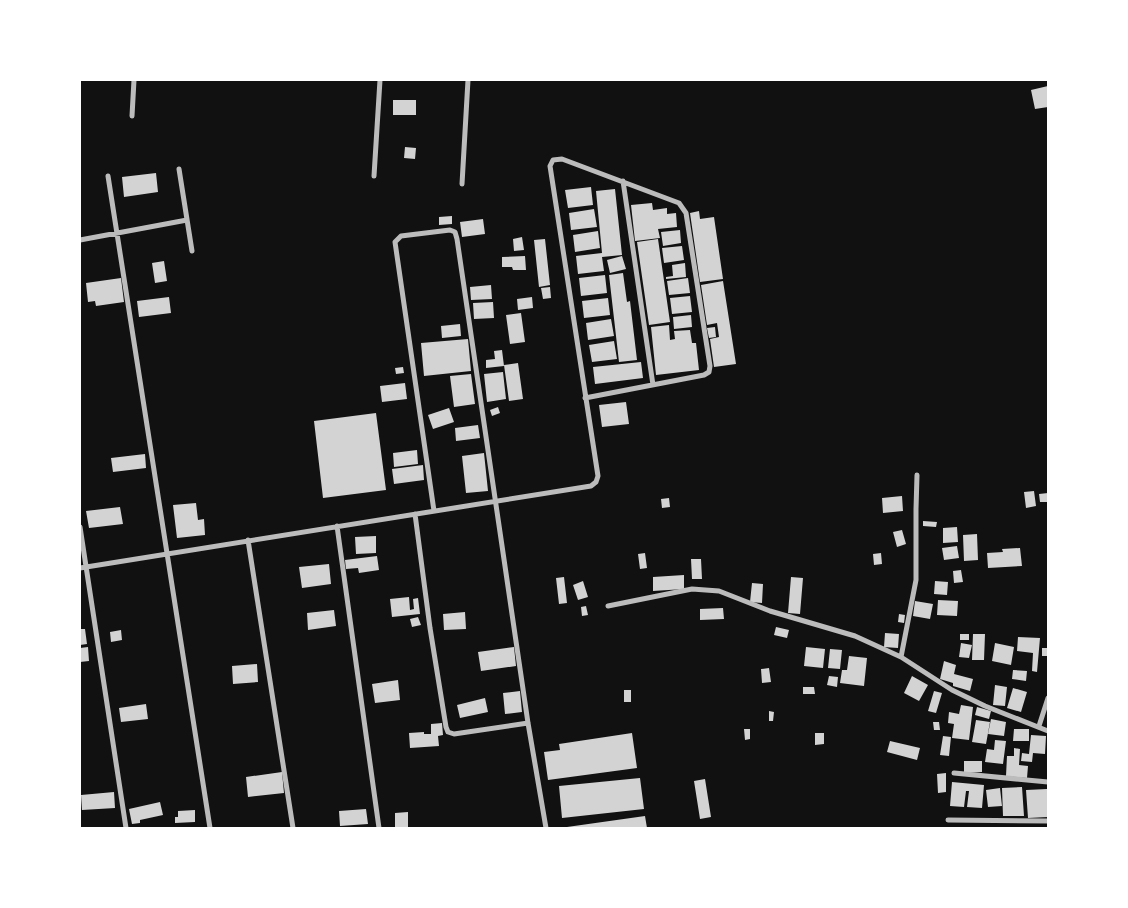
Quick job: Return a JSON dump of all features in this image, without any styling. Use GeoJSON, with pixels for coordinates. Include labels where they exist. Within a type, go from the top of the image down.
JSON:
{"type":"FeatureCollection","features":[{"type":"Feature","properties":{"kind":"street"},"geometry":{"type":"LineString","coordinates":[[132,116],[134,80]]}},
{"type":"Feature","properties":{"kind":"street"},"geometry":{"type":"LineString","coordinates":[[374,176],[380,80]]}},
{"type":"Feature","properties":{"kind":"street"},"geometry":{"type":"LineString","coordinates":[[462,184],[468,80]]}},
{"type":"Feature","properties":{"kind":"street"},"geometry":{"type":"LineString","coordinates":[[83,567],[592,486],[598,476],[585,398],[550,166],[554,160],[562,159],[679,202],[686,212],[710,366],[709,372],[704,375],[585,398]]}},
{"type":"Feature","properties":{"kind":"street"},"geometry":{"type":"LineString","coordinates":[[179,169],[192,251]]}},
{"type":"Feature","properties":{"kind":"street"},"geometry":{"type":"LineString","coordinates":[[108,176],[210,828]]}},
{"type":"Feature","properties":{"kind":"street"},"geometry":{"type":"LineString","coordinates":[[623,182],[654,385]]}},
{"type":"Feature","properties":{"kind":"street"},"geometry":{"type":"LineString","coordinates":[[80,240],[187,220]]}},
{"type":"Feature","properties":{"kind":"street"},"geometry":{"type":"LineString","coordinates":[[434,511],[395,248],[397,238],[401,236],[450,230],[455,232],[528,723],[546,828]]}},
{"type":"Feature","properties":{"kind":"street"},"geometry":{"type":"LineString","coordinates":[[901,658],[916,580],[917,475]]}},
{"type":"Feature","properties":{"kind":"street"},"geometry":{"type":"LineString","coordinates":[[416,514],[430,628],[448,732],[454,734],[528,723]]}},
{"type":"Feature","properties":{"kind":"street"},"geometry":{"type":"LineString","coordinates":[[337,526],[378,828]]}},
{"type":"Feature","properties":{"kind":"street"},"geometry":{"type":"LineString","coordinates":[[80,527],[83,567],[126,828]]}},
{"type":"Feature","properties":{"kind":"street"},"geometry":{"type":"LineString","coordinates":[[248,540],[293,828]]}},
{"type":"Feature","properties":{"kind":"street"},"geometry":{"type":"LineString","coordinates":[[608,606],[692,589],[719,591],[770,611],[855,636],[901,658],[952,690],[985,706],[1048,731]]}},
{"type":"Feature","properties":{"kind":"street"},"geometry":{"type":"LineString","coordinates":[[1039,726],[1048,698]]}},
{"type":"Feature","properties":{"kind":"street"},"geometry":{"type":"LineString","coordinates":[[954,773],[1048,782]]}},
{"type":"Feature","properties":{"kind":"street"},"geometry":{"type":"LineString","coordinates":[[948,820],[1048,821]]}},
{"type":"Feature","properties":{"kind":"building"},"geometry":{"type":"Polygon","coordinates":[[[1048,86],[1048,107],[1035,109],[1031,90],[1048,86]]]}},
{"type":"Feature","properties":{"kind":"building"},"geometry":{"type":"Polygon","coordinates":[[[393,100],[416,100],[416,115],[393,115],[393,100]]]}},
{"type":"Feature","properties":{"kind":"building"},"geometry":{"type":"Polygon","coordinates":[[[405,147],[416,148],[415,159],[404,158],[405,147]]]}},
{"type":"Feature","properties":{"kind":"building"},"geometry":{"type":"Polygon","coordinates":[[[156,173],[158,192],[124,197],[122,177],[156,173]]]}},
{"type":"Feature","properties":{"kind":"building"},"geometry":{"type":"Polygon","coordinates":[[[591,187],[593,205],[568,208],[565,190],[591,187]]]}},
{"type":"Feature","properties":{"kind":"building"},"geometry":{"type":"Polygon","coordinates":[[[615,189],[622,255],[602,257],[604,271],[578,274],[576,256],[602,253],[596,191],[615,189]]]}},
{"type":"Feature","properties":{"kind":"building"},"geometry":{"type":"Polygon","coordinates":[[[652,203],[653,210],[667,208],[667,214],[676,213],[677,227],[658,229],[660,238],[635,241],[631,205],[652,203]]]}},
{"type":"Feature","properties":{"kind":"building"},"geometry":{"type":"Polygon","coordinates":[[[594,209],[597,227],[571,230],[569,213],[594,209]]]}},
{"type":"Feature","properties":{"kind":"building"},"geometry":{"type":"Polygon","coordinates":[[[699,211],[700,219],[714,217],[723,279],[700,282],[690,213],[699,211]]]}},
{"type":"Feature","properties":{"kind":"building"},"geometry":{"type":"Polygon","coordinates":[[[452,216],[452,224],[439,225],[439,217],[452,216]]]}},
{"type":"Feature","properties":{"kind":"building"},"geometry":{"type":"Polygon","coordinates":[[[483,219],[485,234],[462,237],[460,222],[483,219]]]}},
{"type":"Feature","properties":{"kind":"building"},"geometry":{"type":"Polygon","coordinates":[[[680,230],[681,243],[663,246],[661,232],[680,230]]]}},
{"type":"Feature","properties":{"kind":"building"},"geometry":{"type":"Polygon","coordinates":[[[598,231],[600,248],[575,252],[573,235],[598,231]]]}},
{"type":"Feature","properties":{"kind":"building"},"geometry":{"type":"Polygon","coordinates":[[[522,237],[524,250],[514,251],[513,239],[522,237]]]}},
{"type":"Feature","properties":{"kind":"building"},"geometry":{"type":"Polygon","coordinates":[[[545,239],[550,285],[539,287],[534,240],[545,239]]]}},
{"type":"Feature","properties":{"kind":"building"},"geometry":{"type":"Polygon","coordinates":[[[658,239],[670,322],[649,325],[637,242],[658,239]]]}},
{"type":"Feature","properties":{"kind":"building"},"geometry":{"type":"Polygon","coordinates":[[[682,246],[684,260],[664,263],[662,248],[682,246]]]}},
{"type":"Feature","properties":{"kind":"building"},"geometry":{"type":"Polygon","coordinates":[[[525,256],[526,270],[513,270],[512,267],[502,267],[502,257],[525,256]]]}},
{"type":"Feature","properties":{"kind":"building"},"geometry":{"type":"Polygon","coordinates":[[[622,256],[626,269],[610,273],[607,260],[622,256]]]}},
{"type":"Feature","properties":{"kind":"building"},"geometry":{"type":"Polygon","coordinates":[[[164,261],[167,281],[155,283],[152,263],[164,261]]]}},
{"type":"Feature","properties":{"kind":"building"},"geometry":{"type":"Polygon","coordinates":[[[685,263],[686,277],[666,279],[666,277],[673,276],[672,265],[685,263]]]}},
{"type":"Feature","properties":{"kind":"building"},"geometry":{"type":"Polygon","coordinates":[[[623,273],[627,302],[630,301],[637,360],[619,362],[609,275],[623,273]]]}},
{"type":"Feature","properties":{"kind":"building"},"geometry":{"type":"Polygon","coordinates":[[[605,275],[607,293],[581,296],[579,278],[605,275]]]}},
{"type":"Feature","properties":{"kind":"building"},"geometry":{"type":"Polygon","coordinates":[[[121,278],[124,302],[96,306],[95,301],[88,302],[86,283],[121,278]]]}},
{"type":"Feature","properties":{"kind":"building"},"geometry":{"type":"Polygon","coordinates":[[[688,278],[690,293],[669,295],[667,281],[688,278]]]}},
{"type":"Feature","properties":{"kind":"building"},"geometry":{"type":"Polygon","coordinates":[[[723,281],[736,364],[714,367],[710,339],[719,337],[717,323],[707,325],[701,285],[723,281]]]}},
{"type":"Feature","properties":{"kind":"building"},"geometry":{"type":"Polygon","coordinates":[[[491,285],[492,299],[471,300],[470,287],[491,285]]]}},
{"type":"Feature","properties":{"kind":"building"},"geometry":{"type":"Polygon","coordinates":[[[550,287],[551,298],[543,299],[541,288],[550,287]]]}},
{"type":"Feature","properties":{"kind":"building"},"geometry":{"type":"Polygon","coordinates":[[[690,296],[692,312],[672,314],[670,298],[690,296]]]}},
{"type":"Feature","properties":{"kind":"building"},"geometry":{"type":"Polygon","coordinates":[[[169,297],[171,313],[139,317],[137,301],[169,297]]]}},
{"type":"Feature","properties":{"kind":"building"},"geometry":{"type":"Polygon","coordinates":[[[532,297],[533,308],[518,310],[517,299],[532,297]]]}},
{"type":"Feature","properties":{"kind":"building"},"geometry":{"type":"Polygon","coordinates":[[[608,298],[610,315],[584,318],[582,301],[608,298]]]}},
{"type":"Feature","properties":{"kind":"building"},"geometry":{"type":"Polygon","coordinates":[[[493,302],[494,318],[474,319],[473,303],[493,302]]]}},
{"type":"Feature","properties":{"kind":"building"},"geometry":{"type":"Polygon","coordinates":[[[521,313],[525,342],[510,344],[506,315],[521,313]]]}},
{"type":"Feature","properties":{"kind":"building"},"geometry":{"type":"Polygon","coordinates":[[[691,315],[692,327],[674,329],[673,317],[691,315]]]}},
{"type":"Feature","properties":{"kind":"building"},"geometry":{"type":"Polygon","coordinates":[[[611,319],[614,336],[588,340],[586,323],[611,319]]]}},
{"type":"Feature","properties":{"kind":"building"},"geometry":{"type":"Polygon","coordinates":[[[460,324],[461,336],[442,338],[441,326],[460,324]]]}},
{"type":"Feature","properties":{"kind":"building"},"geometry":{"type":"Polygon","coordinates":[[[669,325],[670,340],[675,339],[674,331],[690,330],[692,343],[696,343],[699,370],[656,375],[651,327],[669,325]]]}},
{"type":"Feature","properties":{"kind":"building"},"geometry":{"type":"Polygon","coordinates":[[[715,327],[716,337],[709,338],[707,328],[715,327]]]}},
{"type":"Feature","properties":{"kind":"building"},"geometry":{"type":"Polygon","coordinates":[[[468,339],[471,371],[424,376],[421,343],[468,339]]]}},
{"type":"Feature","properties":{"kind":"building"},"geometry":{"type":"Polygon","coordinates":[[[614,341],[617,359],[592,362],[589,345],[614,341]]]}},
{"type":"Feature","properties":{"kind":"building"},"geometry":{"type":"Polygon","coordinates":[[[502,350],[504,366],[486,368],[486,360],[495,359],[494,351],[502,350]]]}},
{"type":"Feature","properties":{"kind":"building"},"geometry":{"type":"Polygon","coordinates":[[[641,362],[643,378],[595,384],[593,367],[641,362]]]}},
{"type":"Feature","properties":{"kind":"building"},"geometry":{"type":"Polygon","coordinates":[[[518,363],[523,399],[509,401],[504,365],[518,363]]]}},
{"type":"Feature","properties":{"kind":"building"},"geometry":{"type":"Polygon","coordinates":[[[403,367],[404,373],[396,374],[395,368],[403,367]]]}},
{"type":"Feature","properties":{"kind":"building"},"geometry":{"type":"Polygon","coordinates":[[[503,372],[506,399],[487,402],[484,374],[503,372]]]}},
{"type":"Feature","properties":{"kind":"building"},"geometry":{"type":"Polygon","coordinates":[[[471,374],[475,404],[454,407],[450,376],[471,374]]]}},
{"type":"Feature","properties":{"kind":"building"},"geometry":{"type":"Polygon","coordinates":[[[405,383],[407,399],[382,402],[380,386],[405,383]]]}},
{"type":"Feature","properties":{"kind":"building"},"geometry":{"type":"Polygon","coordinates":[[[626,402],[629,424],[602,427],[599,405],[626,402]]]}},
{"type":"Feature","properties":{"kind":"building"},"geometry":{"type":"Polygon","coordinates":[[[498,407],[500,413],[492,416],[490,410],[498,407]]]}},
{"type":"Feature","properties":{"kind":"building"},"geometry":{"type":"Polygon","coordinates":[[[449,408],[454,422],[433,429],[428,415],[449,408]]]}},
{"type":"Feature","properties":{"kind":"building"},"geometry":{"type":"Polygon","coordinates":[[[376,413],[386,490],[323,498],[314,421],[376,413]]]}},
{"type":"Feature","properties":{"kind":"building"},"geometry":{"type":"Polygon","coordinates":[[[478,425],[480,438],[456,441],[455,428],[478,425]]]}},
{"type":"Feature","properties":{"kind":"building"},"geometry":{"type":"Polygon","coordinates":[[[417,450],[418,464],[394,467],[393,453],[417,450]]]}},
{"type":"Feature","properties":{"kind":"building"},"geometry":{"type":"Polygon","coordinates":[[[484,453],[488,491],[466,493],[462,456],[484,453]]]}},
{"type":"Feature","properties":{"kind":"building"},"geometry":{"type":"Polygon","coordinates":[[[145,454],[146,468],[113,472],[111,458],[145,454]]]}},
{"type":"Feature","properties":{"kind":"building"},"geometry":{"type":"Polygon","coordinates":[[[423,465],[424,480],[394,484],[392,469],[423,465]]]}},
{"type":"Feature","properties":{"kind":"building"},"geometry":{"type":"Polygon","coordinates":[[[1034,491],[1036,506],[1026,508],[1024,492],[1034,491]]]}},
{"type":"Feature","properties":{"kind":"building"},"geometry":{"type":"Polygon","coordinates":[[[1048,493],[1048,502],[1040,502],[1039,494],[1048,493]]]}},
{"type":"Feature","properties":{"kind":"building"},"geometry":{"type":"Polygon","coordinates":[[[902,496],[903,511],[883,513],[882,498],[902,496]]]}},
{"type":"Feature","properties":{"kind":"building"},"geometry":{"type":"Polygon","coordinates":[[[669,498],[670,507],[662,508],[661,499],[669,498]]]}},
{"type":"Feature","properties":{"kind":"building"},"geometry":{"type":"Polygon","coordinates":[[[196,503],[198,520],[204,519],[205,535],[177,538],[173,505],[196,503]]]}},
{"type":"Feature","properties":{"kind":"building"},"geometry":{"type":"Polygon","coordinates":[[[120,507],[123,524],[89,528],[86,511],[120,507]]]}},
{"type":"Feature","properties":{"kind":"building"},"geometry":{"type":"Polygon","coordinates":[[[923,521],[937,522],[936,527],[923,526],[923,521]]]}},
{"type":"Feature","properties":{"kind":"building"},"geometry":{"type":"Polygon","coordinates":[[[957,527],[958,542],[943,543],[943,528],[957,527]]]}},
{"type":"Feature","properties":{"kind":"building"},"geometry":{"type":"Polygon","coordinates":[[[902,530],[906,544],[897,547],[893,532],[902,530]]]}},
{"type":"Feature","properties":{"kind":"building"},"geometry":{"type":"Polygon","coordinates":[[[977,534],[978,560],[964,561],[963,535],[977,534]]]}},
{"type":"Feature","properties":{"kind":"building"},"geometry":{"type":"Polygon","coordinates":[[[376,536],[376,553],[356,554],[355,537],[376,536]]]}},
{"type":"Feature","properties":{"kind":"building"},"geometry":{"type":"Polygon","coordinates":[[[957,546],[959,558],[944,560],[942,548],[957,546]]]}},
{"type":"Feature","properties":{"kind":"building"},"geometry":{"type":"Polygon","coordinates":[[[1020,548],[1022,566],[988,568],[987,553],[1003,552],[1002,549],[1020,548]]]}},
{"type":"Feature","properties":{"kind":"building"},"geometry":{"type":"Polygon","coordinates":[[[645,553],[647,568],[640,569],[638,554],[645,553]]]}},
{"type":"Feature","properties":{"kind":"building"},"geometry":{"type":"Polygon","coordinates":[[[881,553],[882,564],[874,565],[873,554],[881,553]]]}},
{"type":"Feature","properties":{"kind":"building"},"geometry":{"type":"Polygon","coordinates":[[[377,556],[379,570],[359,573],[358,568],[346,569],[345,560],[377,556]]]}},
{"type":"Feature","properties":{"kind":"building"},"geometry":{"type":"Polygon","coordinates":[[[691,559],[701,559],[702,579],[692,579],[691,559]]]}},
{"type":"Feature","properties":{"kind":"building"},"geometry":{"type":"Polygon","coordinates":[[[329,564],[331,584],[302,588],[299,567],[329,564]]]}},
{"type":"Feature","properties":{"kind":"building"},"geometry":{"type":"Polygon","coordinates":[[[961,570],[963,582],[954,583],[953,571],[961,570]]]}},
{"type":"Feature","properties":{"kind":"building"},"geometry":{"type":"Polygon","coordinates":[[[684,575],[684,589],[653,591],[653,577],[684,575]]]}},
{"type":"Feature","properties":{"kind":"building"},"geometry":{"type":"Polygon","coordinates":[[[564,577],[567,603],[559,604],[556,578],[564,577]]]}},
{"type":"Feature","properties":{"kind":"building"},"geometry":{"type":"Polygon","coordinates":[[[791,577],[803,578],[800,614],[788,613],[791,577]]]}},
{"type":"Feature","properties":{"kind":"building"},"geometry":{"type":"Polygon","coordinates":[[[583,581],[588,597],[578,600],[573,585],[583,581]]]}},
{"type":"Feature","properties":{"kind":"building"},"geometry":{"type":"Polygon","coordinates":[[[935,581],[948,582],[947,595],[934,594],[935,581]]]}},
{"type":"Feature","properties":{"kind":"building"},"geometry":{"type":"Polygon","coordinates":[[[752,583],[763,584],[762,603],[750,602],[752,583]]]}},
{"type":"Feature","properties":{"kind":"building"},"geometry":{"type":"Polygon","coordinates":[[[409,597],[410,610],[414,609],[413,599],[418,598],[420,614],[392,617],[390,599],[409,597]]]}},
{"type":"Feature","properties":{"kind":"building"},"geometry":{"type":"Polygon","coordinates":[[[938,600],[958,601],[957,616],[937,615],[938,600]]]}},
{"type":"Feature","properties":{"kind":"building"},"geometry":{"type":"Polygon","coordinates":[[[915,601],[933,604],[930,619],[913,616],[915,601]]]}},
{"type":"Feature","properties":{"kind":"building"},"geometry":{"type":"Polygon","coordinates":[[[586,606],[588,615],[582,616],[581,607],[586,606]]]}},
{"type":"Feature","properties":{"kind":"building"},"geometry":{"type":"Polygon","coordinates":[[[723,608],[724,619],[700,620],[700,609],[723,608]]]}},
{"type":"Feature","properties":{"kind":"building"},"geometry":{"type":"Polygon","coordinates":[[[334,610],[336,626],[308,630],[307,613],[334,610]]]}},
{"type":"Feature","properties":{"kind":"building"},"geometry":{"type":"Polygon","coordinates":[[[465,612],[466,629],[444,630],[443,614],[465,612]]]}},
{"type":"Feature","properties":{"kind":"building"},"geometry":{"type":"Polygon","coordinates":[[[899,614],[905,615],[904,623],[898,622],[899,614]]]}},
{"type":"Feature","properties":{"kind":"building"},"geometry":{"type":"Polygon","coordinates":[[[418,617],[421,625],[412,627],[410,619],[418,617]]]}},
{"type":"Feature","properties":{"kind":"building"},"geometry":{"type":"Polygon","coordinates":[[[776,627],[789,630],[787,638],[774,635],[776,627]]]}},
{"type":"Feature","properties":{"kind":"building"},"geometry":{"type":"Polygon","coordinates":[[[80,629],[85,629],[87,644],[80,645],[80,629]]]}},
{"type":"Feature","properties":{"kind":"building"},"geometry":{"type":"Polygon","coordinates":[[[121,630],[122,640],[111,642],[110,632],[121,630]]]}},
{"type":"Feature","properties":{"kind":"building"},"geometry":{"type":"Polygon","coordinates":[[[885,633],[899,634],[898,648],[884,647],[885,633]]]}},
{"type":"Feature","properties":{"kind":"building"},"geometry":{"type":"Polygon","coordinates":[[[960,634],[969,634],[969,640],[960,640],[960,634]]]}},
{"type":"Feature","properties":{"kind":"building"},"geometry":{"type":"Polygon","coordinates":[[[973,634],[985,634],[984,660],[972,660],[973,634]]]}},
{"type":"Feature","properties":{"kind":"building"},"geometry":{"type":"Polygon","coordinates":[[[1018,637],[1040,638],[1037,672],[1032,671],[1033,653],[1017,651],[1018,637]]]}},
{"type":"Feature","properties":{"kind":"building"},"geometry":{"type":"Polygon","coordinates":[[[961,643],[972,645],[969,658],[959,657],[961,643]]]}},
{"type":"Feature","properties":{"kind":"building"},"geometry":{"type":"Polygon","coordinates":[[[995,643],[1014,647],[1011,665],[992,661],[995,643]]]}},
{"type":"Feature","properties":{"kind":"building"},"geometry":{"type":"Polygon","coordinates":[[[88,647],[89,661],[80,662],[80,648],[88,647]]]}},
{"type":"Feature","properties":{"kind":"building"},"geometry":{"type":"Polygon","coordinates":[[[514,647],[516,666],[481,671],[478,652],[514,647]]]}},
{"type":"Feature","properties":{"kind":"building"},"geometry":{"type":"Polygon","coordinates":[[[806,647],[825,649],[823,668],[804,666],[806,647]]]}},
{"type":"Feature","properties":{"kind":"building"},"geometry":{"type":"Polygon","coordinates":[[[1042,648],[1048,648],[1048,656],[1042,656],[1042,648]]]}},
{"type":"Feature","properties":{"kind":"building"},"geometry":{"type":"Polygon","coordinates":[[[830,649],[842,650],[840,669],[828,668],[830,649]]]}},
{"type":"Feature","properties":{"kind":"building"},"geometry":{"type":"Polygon","coordinates":[[[849,656],[867,658],[864,686],[840,683],[842,670],[847,670],[849,656]]]}},
{"type":"Feature","properties":{"kind":"building"},"geometry":{"type":"Polygon","coordinates":[[[944,661],[956,665],[954,674],[973,679],[970,691],[953,686],[953,683],[940,679],[944,661]]]}},
{"type":"Feature","properties":{"kind":"building"},"geometry":{"type":"Polygon","coordinates":[[[257,664],[258,682],[233,684],[232,666],[257,664]]]}},
{"type":"Feature","properties":{"kind":"building"},"geometry":{"type":"Polygon","coordinates":[[[769,668],[771,682],[762,683],[761,669],[769,668]]]}},
{"type":"Feature","properties":{"kind":"building"},"geometry":{"type":"Polygon","coordinates":[[[1013,670],[1027,671],[1026,681],[1012,679],[1013,670]]]}},
{"type":"Feature","properties":{"kind":"building"},"geometry":{"type":"Polygon","coordinates":[[[829,676],[838,677],[837,687],[827,685],[829,676]]]}},
{"type":"Feature","properties":{"kind":"building"},"geometry":{"type":"Polygon","coordinates":[[[912,676],[928,685],[919,701],[904,693],[912,676]]]}},
{"type":"Feature","properties":{"kind":"building"},"geometry":{"type":"Polygon","coordinates":[[[398,680],[400,700],[375,703],[372,684],[398,680]]]}},
{"type":"Feature","properties":{"kind":"building"},"geometry":{"type":"Polygon","coordinates":[[[995,685],[1007,687],[1005,706],[993,705],[995,685]]]}},
{"type":"Feature","properties":{"kind":"building"},"geometry":{"type":"Polygon","coordinates":[[[803,687],[814,687],[815,694],[803,694],[803,687]]]}},
{"type":"Feature","properties":{"kind":"building"},"geometry":{"type":"Polygon","coordinates":[[[1013,688],[1027,692],[1021,712],[1007,708],[1013,688]]]}},
{"type":"Feature","properties":{"kind":"building"},"geometry":{"type":"Polygon","coordinates":[[[624,690],[631,690],[631,702],[624,702],[624,690]]]}},
{"type":"Feature","properties":{"kind":"building"},"geometry":{"type":"Polygon","coordinates":[[[520,691],[522,712],[505,714],[503,693],[520,691]]]}},
{"type":"Feature","properties":{"kind":"building"},"geometry":{"type":"Polygon","coordinates":[[[934,691],[942,693],[936,713],[928,711],[934,691]]]}},
{"type":"Feature","properties":{"kind":"building"},"geometry":{"type":"Polygon","coordinates":[[[485,698],[488,712],[460,718],[457,705],[485,698]]]}},
{"type":"Feature","properties":{"kind":"building"},"geometry":{"type":"Polygon","coordinates":[[[146,704],[148,719],[121,722],[119,708],[146,704]]]}},
{"type":"Feature","properties":{"kind":"building"},"geometry":{"type":"Polygon","coordinates":[[[961,705],[973,707],[969,740],[952,738],[954,724],[948,723],[949,712],[959,714],[961,705]]]}},
{"type":"Feature","properties":{"kind":"building"},"geometry":{"type":"Polygon","coordinates":[[[977,707],[991,711],[989,719],[975,715],[977,707]]]}},
{"type":"Feature","properties":{"kind":"building"},"geometry":{"type":"Polygon","coordinates":[[[769,711],[774,712],[773,721],[769,721],[769,711]]]}},
{"type":"Feature","properties":{"kind":"building"},"geometry":{"type":"Polygon","coordinates":[[[991,719],[1006,722],[1004,736],[988,734],[991,719]]]}},
{"type":"Feature","properties":{"kind":"building"},"geometry":{"type":"Polygon","coordinates":[[[976,720],[990,722],[986,744],[972,742],[976,720]]]}},
{"type":"Feature","properties":{"kind":"building"},"geometry":{"type":"Polygon","coordinates":[[[933,722],[939,722],[940,730],[934,730],[933,722]]]}},
{"type":"Feature","properties":{"kind":"building"},"geometry":{"type":"Polygon","coordinates":[[[442,723],[443,735],[438,736],[439,746],[410,748],[409,733],[424,732],[424,734],[431,734],[431,724],[442,723]]]}},
{"type":"Feature","properties":{"kind":"building"},"geometry":{"type":"Polygon","coordinates":[[[744,729],[750,729],[750,739],[745,740],[744,729]]]}},
{"type":"Feature","properties":{"kind":"building"},"geometry":{"type":"Polygon","coordinates":[[[1014,729],[1029,729],[1029,741],[1013,741],[1014,729]]]}},
{"type":"Feature","properties":{"kind":"building"},"geometry":{"type":"Polygon","coordinates":[[[632,733],[637,768],[548,780],[544,752],[560,750],[559,744],[632,733]]]}},
{"type":"Feature","properties":{"kind":"building"},"geometry":{"type":"Polygon","coordinates":[[[815,733],[824,733],[824,744],[815,745],[815,733]]]}},
{"type":"Feature","properties":{"kind":"building"},"geometry":{"type":"Polygon","coordinates":[[[1031,735],[1046,736],[1045,754],[1033,753],[1032,762],[1021,761],[1022,753],[1029,754],[1031,735]]]}},
{"type":"Feature","properties":{"kind":"building"},"geometry":{"type":"Polygon","coordinates":[[[943,736],[951,737],[949,756],[940,755],[943,736]]]}},
{"type":"Feature","properties":{"kind":"building"},"geometry":{"type":"Polygon","coordinates":[[[995,740],[1006,741],[1003,764],[985,762],[987,749],[994,750],[995,740]]]}},
{"type":"Feature","properties":{"kind":"building"},"geometry":{"type":"Polygon","coordinates":[[[890,741],[920,748],[917,760],[887,752],[890,741]]]}},
{"type":"Feature","properties":{"kind":"building"},"geometry":{"type":"Polygon","coordinates":[[[1014,748],[1020,749],[1019,765],[1028,766],[1027,778],[1006,776],[1007,756],[1014,756],[1014,748]]]}},
{"type":"Feature","properties":{"kind":"building"},"geometry":{"type":"Polygon","coordinates":[[[964,761],[982,761],[982,772],[964,773],[964,761]]]}},
{"type":"Feature","properties":{"kind":"building"},"geometry":{"type":"Polygon","coordinates":[[[282,772],[284,793],[248,797],[246,777],[282,772]]]}},
{"type":"Feature","properties":{"kind":"building"},"geometry":{"type":"Polygon","coordinates":[[[946,773],[946,792],[938,793],[937,774],[946,773]]]}},
{"type":"Feature","properties":{"kind":"building"},"geometry":{"type":"Polygon","coordinates":[[[640,778],[644,809],[562,818],[559,786],[640,778]]]}},
{"type":"Feature","properties":{"kind":"building"},"geometry":{"type":"Polygon","coordinates":[[[705,779],[711,817],[700,819],[694,781],[705,779]]]}},
{"type":"Feature","properties":{"kind":"building"},"geometry":{"type":"Polygon","coordinates":[[[952,782],[984,785],[982,808],[967,807],[969,791],[966,791],[964,807],[950,806],[952,782]]]}},
{"type":"Feature","properties":{"kind":"building"},"geometry":{"type":"Polygon","coordinates":[[[1022,787],[1024,816],[1003,816],[1002,788],[1022,787]]]}},
{"type":"Feature","properties":{"kind":"building"},"geometry":{"type":"Polygon","coordinates":[[[1000,788],[1002,806],[988,807],[986,790],[1000,788]]]}},
{"type":"Feature","properties":{"kind":"building"},"geometry":{"type":"Polygon","coordinates":[[[1047,789],[1048,817],[1028,818],[1026,790],[1047,789]]]}},
{"type":"Feature","properties":{"kind":"building"},"geometry":{"type":"Polygon","coordinates":[[[114,792],[115,808],[82,810],[81,795],[114,792]]]}},
{"type":"Feature","properties":{"kind":"building"},"geometry":{"type":"Polygon","coordinates":[[[160,802],[163,815],[140,820],[140,823],[132,824],[129,809],[160,802]]]}},
{"type":"Feature","properties":{"kind":"building"},"geometry":{"type":"Polygon","coordinates":[[[366,809],[368,824],[340,826],[339,811],[366,809]]]}},
{"type":"Feature","properties":{"kind":"building"},"geometry":{"type":"Polygon","coordinates":[[[195,810],[195,822],[175,823],[178,811],[195,810]]]}},
{"type":"Feature","properties":{"kind":"building"},"geometry":{"type":"Polygon","coordinates":[[[408,812],[408,828],[395,828],[395,813],[408,812]]]}},
{"type":"Feature","properties":{"kind":"building"},"geometry":{"type":"Polygon","coordinates":[[[645,816],[647,828],[567,828],[567,827],[645,816]]]}}]}
